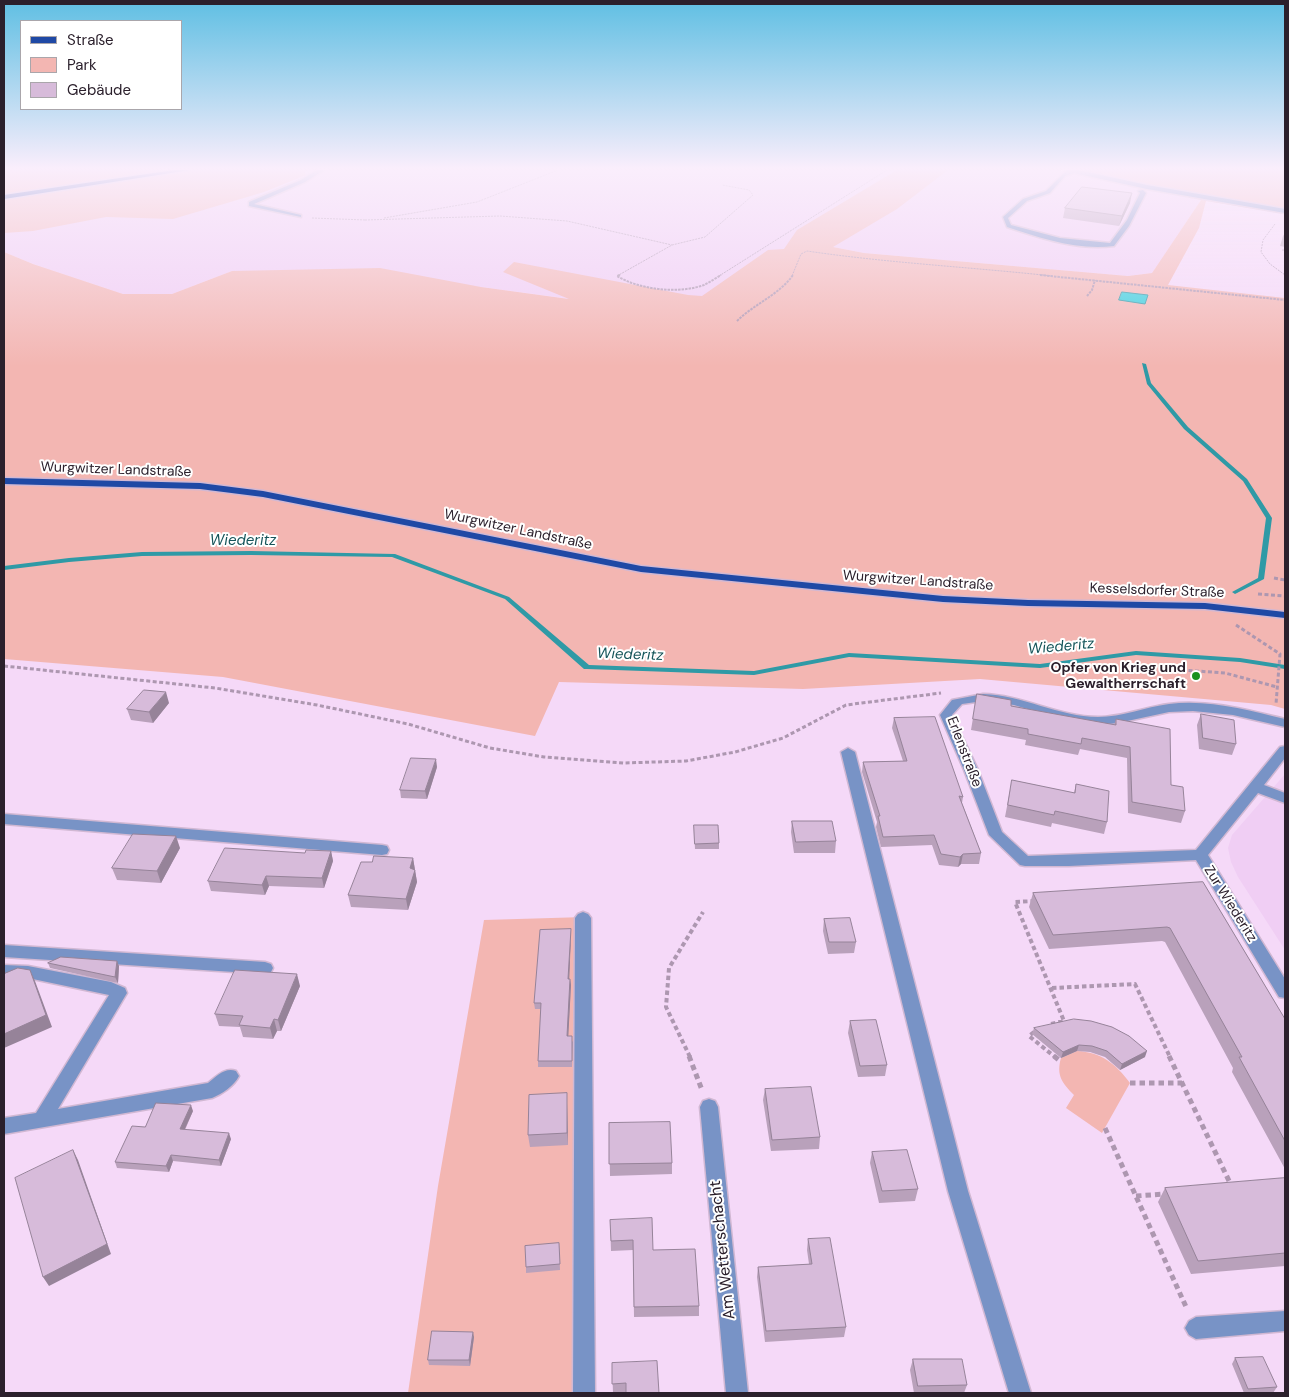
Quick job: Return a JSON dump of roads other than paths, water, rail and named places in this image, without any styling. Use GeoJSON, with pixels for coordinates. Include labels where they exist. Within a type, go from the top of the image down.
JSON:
{"type":"FeatureCollection","features":[{"type":"Feature","properties":{"kind":"main road","name":"Wurgwitzer Landstraße"},"geometry":{"type":"LineString","coordinates":[[4,481],[190,486],[263,494],[641,569],[878,593],[1028,603]]}},
{"type":"Feature","properties":{"kind":"main road","name":"Kesselsdorfer Straße"},"geometry":{"type":"LineString","coordinates":[[1028,603],[1206,606],[1285,615]]}},
{"type":"Feature","properties":{"kind":"street"},"geometry":{"type":"LineString","coordinates":[[1035,235],[1084,245],[1112,245],[1121,235]]}},
{"type":"Feature","properties":{"kind":"street","name":"Erlenstraße"},"geometry":{"type":"LineString","coordinates":[[1200,855],[1069,861],[1025,861],[996,835],[971,770],[946,715],[956,702],[974,698],[993,698],[1015,700],[1068,717],[1095,721],[1119,719],[1180,707],[1224,710],[1285,723]]}},
{"type":"Feature","properties":{"kind":"street","name":"Zur Wiederitz"},"geometry":{"type":"LineString","coordinates":[[1285,750],[1200,855],[1280,974],[1285,992]]}},
{"type":"Feature","properties":{"kind":"street"},"geometry":{"type":"LineString","coordinates":[[848,752],[958,1191],[1020,1393]]}},
{"type":"Feature","properties":{"kind":"street"},"geometry":{"type":"LineString","coordinates":[[1255,787],[1285,798]]}},
{"type":"Feature","properties":{"kind":"street"},"geometry":{"type":"LineString","coordinates":[[4,818],[382,850]]}},
{"type":"Feature","properties":{"kind":"street"},"geometry":{"type":"LineString","coordinates":[[583,918],[584,1393]]}},
{"type":"Feature","properties":{"kind":"street"},"geometry":{"type":"LineString","coordinates":[[4,950],[265,968]]}},
{"type":"Feature","properties":{"kind":"street"},"geometry":{"type":"LineString","coordinates":[[4,971],[28,972],[111,988],[118,993],[41,1120]]}},
{"type":"Feature","properties":{"kind":"street"},"geometry":{"type":"LineString","coordinates":[[4,1126],[212,1090],[230,1076]]}},
{"type":"Feature","properties":{"kind":"street","name":"Am Wetterschacht"},"geometry":{"type":"LineString","coordinates":[[709,1107],[737,1393]]}},
{"type":"Feature","properties":{"kind":"street"},"geometry":{"type":"LineString","coordinates":[[1196,1328],[1285,1321]]}},
{"type":"Feature","properties":{"kind":"water"},"geometry":{"type":"Polygon","coordinates":[[[1122,292],[1148,295],[1145,304],[1119,300],[1122,292]]]}},
{"type":"Feature","properties":{"kind":"waterway"},"geometry":{"type":"LineString","coordinates":[[1144,364],[1149,383],[1186,428],[1245,480],[1269,518],[1261,579],[1235,592]]}},
{"type":"Feature","properties":{"kind":"waterway","name":"Wiederitz"},"geometry":{"type":"LineString","coordinates":[[4,568],[142,554],[393,555],[507,598],[587,667],[754,673],[849,655],[1040,666],[1136,653],[1240,660],[1285,667]]}},
{"type":"Feature","properties":{"kind":"place","name":"Opfer von Krieg und Gewaltherrschaft"},"geometry":{"type":"Point","coordinates":[1196,676]}}]}
